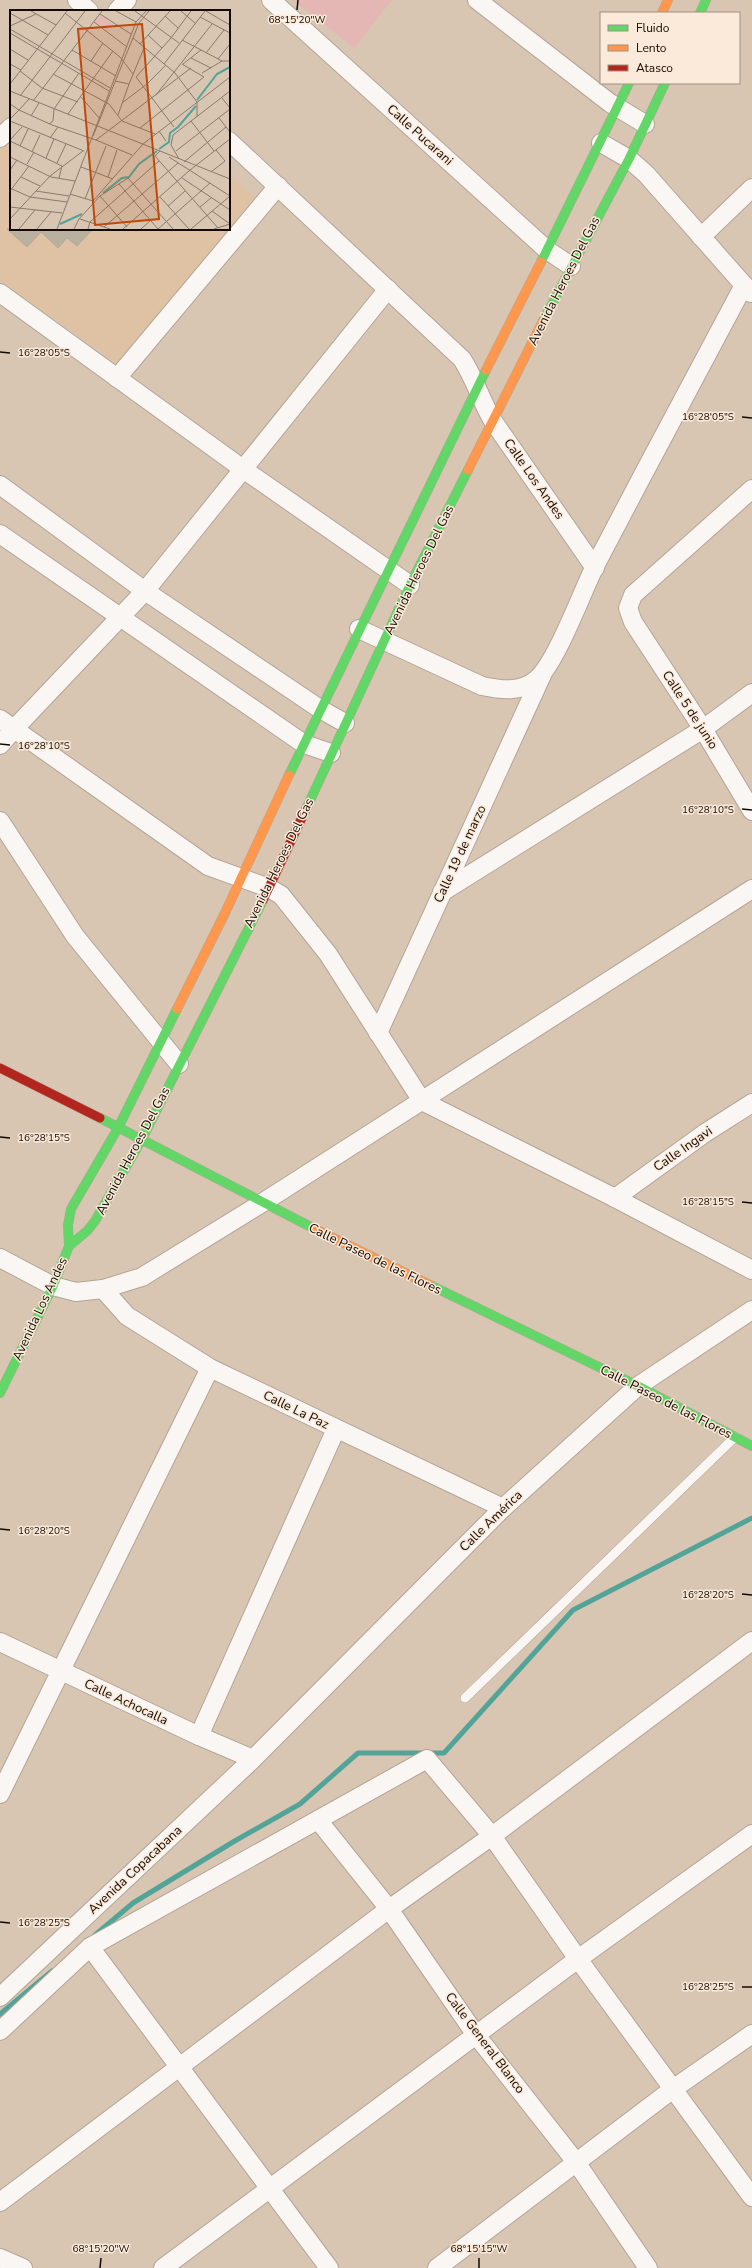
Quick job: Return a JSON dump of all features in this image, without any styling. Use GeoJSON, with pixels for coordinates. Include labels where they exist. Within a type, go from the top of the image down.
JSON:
{"type":"FeatureCollection","features":[{"type":"Feature","properties":{"kind":"street"},"geometry":{"type":"LineString","coordinates":[[77,0],[87,10]]}},
{"type":"Feature","properties":{"kind":"street"},"geometry":{"type":"LineString","coordinates":[[119,10],[128,0]]}},
{"type":"Feature","properties":{"kind":"street","name":"Calle Pucarani"},"geometry":{"type":"LineString","coordinates":[[271,0],[547,250],[571,266]]}},
{"type":"Feature","properties":{"kind":"street"},"geometry":{"type":"LineString","coordinates":[[477,0],[618,108],[645,124]]}},
{"type":"Feature","properties":{"kind":"street"},"geometry":{"type":"LineString","coordinates":[[662,12],[668,0]]}},
{"type":"Feature","properties":{"kind":"street"},"geometry":{"type":"LineString","coordinates":[[700,12],[706,0]]}},
{"type":"Feature","properties":{"kind":"street","name":"Avenida Heroes Del Gas"},"geometry":{"type":"LineString","coordinates":[[69,1246],[68,1225],[71,1209],[118,1128],[242,878],[320,709],[477,388],[601,143],[629,84]]}},
{"type":"Feature","properties":{"kind":"street","name":"Avenida Heroes Del Gas"},"geometry":{"type":"LineString","coordinates":[[69,1246],[87,1231],[96,1220],[142,1139],[269,888],[410,585],[571,266],[629,159],[665,84]]}},
{"type":"Feature","properties":{"kind":"street"},"geometry":{"type":"LineString","coordinates":[[0,138],[10,128]]}},
{"type":"Feature","properties":{"kind":"street","name":"Calle Los Andes"},"geometry":{"type":"LineString","coordinates":[[230,142],[462,359],[472,374],[482,403],[493,421],[595,568]]}},
{"type":"Feature","properties":{"kind":"street"},"geometry":{"type":"LineString","coordinates":[[601,143],[629,159],[646,174],[748,289]]}},
{"type":"Feature","properties":{"kind":"street"},"geometry":{"type":"LineString","coordinates":[[117,378],[278,186]]}},
{"type":"Feature","properties":{"kind":"street"},"geometry":{"type":"LineString","coordinates":[[701,237],[752,188]]}},
{"type":"Feature","properties":{"kind":"street"},"geometry":{"type":"LineString","coordinates":[[0,746],[7,724],[120,617],[145,591],[388,289]]}},
{"type":"Feature","properties":{"kind":"street","name":"Calle 19 de marzo"},"geometry":{"type":"LineString","coordinates":[[378,1033],[542,674],[554,653],[595,568],[748,289]]}},
{"type":"Feature","properties":{"kind":"street"},"geometry":{"type":"LineString","coordinates":[[0,292],[243,469],[410,585]]}},
{"type":"Feature","properties":{"kind":"street"},"geometry":{"type":"LineString","coordinates":[[0,485],[145,591],[320,709],[345,722]]}},
{"type":"Feature","properties":{"kind":"street","name":"Calle 5 de junio"},"geometry":{"type":"LineString","coordinates":[[752,490],[633,595],[628,608],[633,622],[703,729],[752,811]]}},
{"type":"Feature","properties":{"kind":"street"},"geometry":{"type":"LineString","coordinates":[[0,534],[304,744],[331,754]]}},
{"type":"Feature","properties":{"kind":"street"},"geometry":{"type":"LineString","coordinates":[[359,629],[383,642],[482,686],[496,689],[510,689],[525,686],[542,674]]}},
{"type":"Feature","properties":{"kind":"street"},"geometry":{"type":"LineString","coordinates":[[442,892],[703,729],[752,693]]}},
{"type":"Feature","properties":{"kind":"street"},"geometry":{"type":"LineString","coordinates":[[7,724],[208,866],[269,888],[281,895],[302,919],[328,954],[422,1101],[615,1198],[752,1270]]}},
{"type":"Feature","properties":{"kind":"street"},"geometry":{"type":"LineString","coordinates":[[0,821],[75,936],[160,1043],[179,1064]]}},
{"type":"Feature","properties":{"kind":"street"},"geometry":{"type":"LineString","coordinates":[[0,1258],[53,1286],[76,1292],[103,1289],[142,1277],[262,1203],[752,889]]}},
{"type":"Feature","properties":{"kind":"street","name":"Calle Paseo de las Flores"},"geometry":{"type":"LineString","coordinates":[[0,1068],[142,1139],[262,1203],[638,1386],[752,1446]]}},
{"type":"Feature","properties":{"kind":"street","name":"Calle Ingavi"},"geometry":{"type":"LineString","coordinates":[[615,1198],[705,1133],[752,1103]]}},
{"type":"Feature","properties":{"kind":"street","name":"Avenida Los Andes"},"geometry":{"type":"LineString","coordinates":[[0,1393],[53,1286],[69,1246]]}},
{"type":"Feature","properties":{"kind":"street","name":"Calle La Paz"},"geometry":{"type":"LineString","coordinates":[[103,1289],[127,1316],[210,1368],[503,1508]]}},
{"type":"Feature","properties":{"kind":"street","name":"Calle América"},"geometry":{"type":"LineString","coordinates":[[253,1759],[503,1508],[638,1386],[752,1310]]}},
{"type":"Feature","properties":{"kind":"street"},"geometry":{"type":"LineString","coordinates":[[0,1794],[210,1368]]}},
{"type":"Feature","properties":{"kind":"street"},"geometry":{"type":"LineString","coordinates":[[199,1736],[336,1429]]}},
{"type":"Feature","properties":{"kind":"street","name":"Calle Achocalla"},"geometry":{"type":"LineString","coordinates":[[0,1642],[199,1736],[253,1759]]}},
{"type":"Feature","properties":{"kind":"street"},"geometry":{"type":"LineString","coordinates":[[0,2202],[388,1909],[492,1836],[752,1642]]}},
{"type":"Feature","properties":{"kind":"street","name":"Avenida Copacabana"},"geometry":{"type":"LineString","coordinates":[[0,1997],[253,1759]]}},
{"type":"Feature","properties":{"kind":"street"},"geometry":{"type":"LineString","coordinates":[[0,2031],[90,1947],[427,1759],[492,1836],[578,1959],[752,2197]]}},
{"type":"Feature","properties":{"kind":"street","name":"Calle General Blanco"},"geometry":{"type":"LineString","coordinates":[[318,1820],[388,1909],[476,2035],[576,2162],[648,2268]]}},
{"type":"Feature","properties":{"kind":"street"},"geometry":{"type":"LineString","coordinates":[[163,2268],[578,1959],[752,1834]]}},
{"type":"Feature","properties":{"kind":"street"},"geometry":{"type":"LineString","coordinates":[[90,1947],[178,2067],[271,2187],[329,2268]]}},
{"type":"Feature","properties":{"kind":"street"},"geometry":{"type":"LineString","coordinates":[[437,2268],[673,2089],[752,2034]]}},
{"type":"Feature","properties":{"kind":"street"},"geometry":{"type":"LineString","coordinates":[[0,2258],[23,2268]]}},
{"type":"Feature","properties":{"kind":"lane"},"geometry":{"type":"LineString","coordinates":[[465,1698],[735,1437]]}},
{"type":"Feature","properties":{"kind":"shaded area"},"geometry":{"type":"Polygon","coordinates":[[[293,0],[392,0],[354,48],[293,0]]]}},
{"type":"Feature","properties":{"kind":"shaded area"},"geometry":{"type":"Polygon","coordinates":[[[10,140],[10,230],[229,230],[121,366],[0,280],[0,151],[10,140]]]}},
{"type":"Feature","properties":{"kind":"shaded area"},"geometry":{"type":"Polygon","coordinates":[[[230,175],[255,198],[230,229],[230,175]]]}},
{"type":"Feature","properties":{"kind":"building"},"geometry":{"type":"Polygon","coordinates":[[[7,229],[92,230],[77,246],[67,238],[58,248],[41,232],[27,247],[7,229]]]}},
{"type":"Feature","properties":{"kind":"waterway"},"geometry":{"type":"LineString","coordinates":[[95,1935],[133,1903],[233,1842],[300,1804],[358,1753],[444,1753],[573,1610],[752,1518]]}},
{"type":"Feature","properties":{"kind":"waterway"},"geometry":{"type":"LineString","coordinates":[[0,2014],[52,1971]]}},
{"type":"Feature","properties":{"kind":"traffic: fast"},"geometry":{"type":"LineString","coordinates":[[700,12],[706,0]]}},
{"type":"Feature","properties":{"kind":"traffic: fast"},"geometry":{"type":"LineString","coordinates":[[541,262],[629,84]]}},
{"type":"Feature","properties":{"kind":"traffic: fast"},"geometry":{"type":"LineString","coordinates":[[543,321],[629,159],[665,84]]}},
{"type":"Feature","properties":{"kind":"traffic: fast"},"geometry":{"type":"LineString","coordinates":[[289,775],[486,370]]}},
{"type":"Feature","properties":{"kind":"traffic: fast"},"geometry":{"type":"LineString","coordinates":[[307,807],[410,585],[468,470]]}},
{"type":"Feature","properties":{"kind":"traffic: fast"},"geometry":{"type":"LineString","coordinates":[[69,1246],[87,1231],[95,1221],[142,1139],[263,900]]}},
{"type":"Feature","properties":{"kind":"traffic: fast"},"geometry":{"type":"LineString","coordinates":[[0,1393],[53,1286],[69,1246],[68,1225],[71,1209],[118,1128],[177,1009]]}},
{"type":"Feature","properties":{"kind":"traffic: fast"},"geometry":{"type":"LineString","coordinates":[[100,1118],[315,1229]]}},
{"type":"Feature","properties":{"kind":"traffic: fast"},"geometry":{"type":"LineString","coordinates":[[430,1285],[638,1386],[752,1446]]}},
{"type":"Feature","properties":{"kind":"traffic: slow"},"geometry":{"type":"LineString","coordinates":[[662,12],[668,0]]}},
{"type":"Feature","properties":{"kind":"traffic: slow"},"geometry":{"type":"LineString","coordinates":[[486,370],[541,262]]}},
{"type":"Feature","properties":{"kind":"traffic: slow"},"geometry":{"type":"LineString","coordinates":[[468,470],[543,321]]}},
{"type":"Feature","properties":{"kind":"traffic: slow"},"geometry":{"type":"LineString","coordinates":[[177,1009],[225,913],[289,775]]}},
{"type":"Feature","properties":{"kind":"traffic: slow"},"geometry":{"type":"LineString","coordinates":[[315,1229],[430,1285]]}},
{"type":"Feature","properties":{"kind":"traffic: jam"},"geometry":{"type":"LineString","coordinates":[[263,900],[307,807]]}},
{"type":"Feature","properties":{"kind":"traffic: jam"},"geometry":{"type":"LineString","coordinates":[[0,1068],[100,1118]]}}]}
